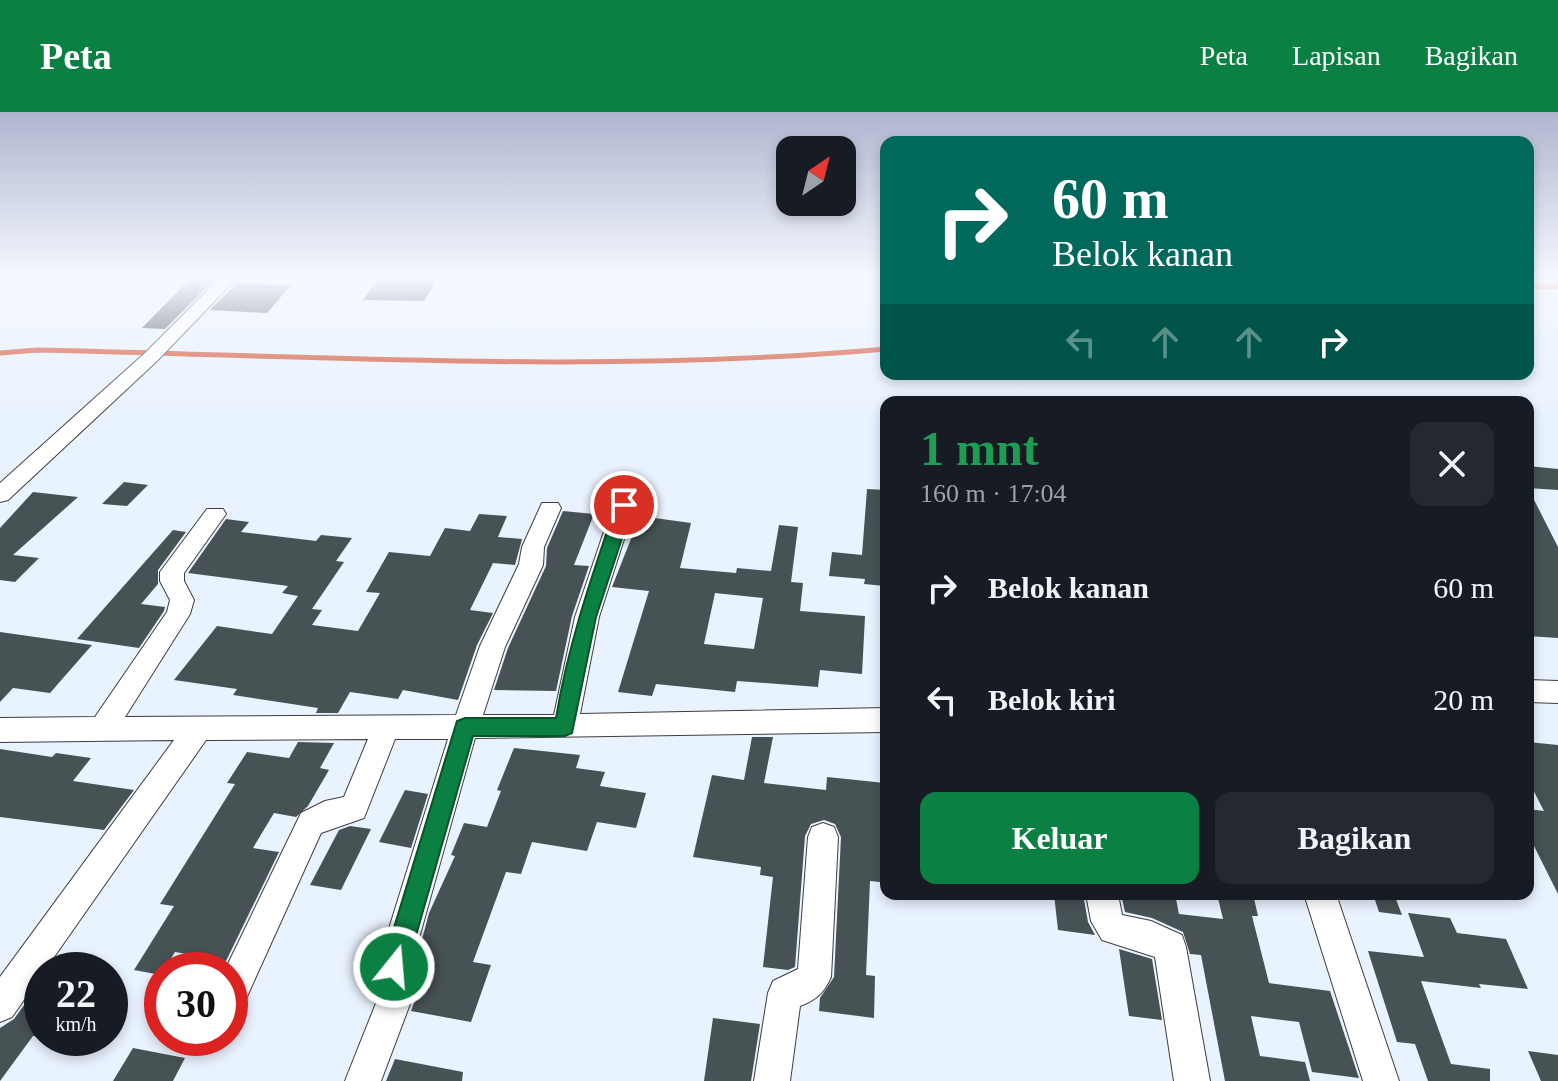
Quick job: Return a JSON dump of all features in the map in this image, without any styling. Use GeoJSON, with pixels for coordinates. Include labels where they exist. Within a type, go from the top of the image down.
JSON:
{"type":"FeatureCollection","features":[{"type":"Feature","properties":{"kind":"street"},"geometry":{"type":"LineString","coordinates":[[0,495],[182,325]]}},
{"type":"Feature","properties":{"kind":"street"},"geometry":{"type":"LineString","coordinates":[[565,727],[575,664],[587,617],[624,505]]}},
{"type":"Feature","properties":{"kind":"street"},"geometry":{"type":"LineString","coordinates":[[363,1081],[399,988],[394,967],[465,727],[493,646],[531,565],[533,547],[550,508]]}},
{"type":"Feature","properties":{"kind":"street"},"geometry":{"type":"LineString","coordinates":[[103,728],[178,614],[182,600],[172,581],[172,572],[215,514]]}},
{"type":"Feature","properties":{"kind":"street"},"geometry":{"type":"LineString","coordinates":[[1534,691],[1558,692]]}},
{"type":"Feature","properties":{"kind":"street"},"geometry":{"type":"LineString","coordinates":[[0,730],[387,725],[565,727],[880,720]]}},
{"type":"Feature","properties":{"kind":"street"},"geometry":{"type":"LineString","coordinates":[[248,957],[311,823],[325,815],[354,808],[387,725]]}},
{"type":"Feature","properties":{"kind":"street"},"geometry":{"type":"LineString","coordinates":[[0,1005],[199,727]]}},
{"type":"Feature","properties":{"kind":"street"},"geometry":{"type":"LineString","coordinates":[[772,1081],[785,993],[803,988],[814,977],[823,837]]}},
{"type":"Feature","properties":{"kind":"street"},"geometry":{"type":"LineString","coordinates":[[1103,900],[1107,921],[1113,929],[1151,937],[1170,947],[1192,1081]]}},
{"type":"Feature","properties":{"kind":"street"},"geometry":{"type":"LineString","coordinates":[[1322,900],[1381,1081]]}},
{"type":"Feature","properties":{"kind":"building"},"geometry":{"type":"Polygon","coordinates":[[[145,325],[169,325],[165,329],[142,328],[145,325]]]}},
{"type":"Feature","properties":{"kind":"building"},"geometry":{"type":"Polygon","coordinates":[[[1534,467],[1558,469],[1558,490],[1534,488],[1534,467]]]}},
{"type":"Feature","properties":{"kind":"building"},"geometry":{"type":"Polygon","coordinates":[[[124,482],[148,485],[127,506],[102,504],[124,482]]]}},
{"type":"Feature","properties":{"kind":"building"},"geometry":{"type":"Polygon","coordinates":[[[867,489],[880,490],[880,585],[864,584],[865,579],[829,576],[832,552],[862,555],[867,489]]]}},
{"type":"Feature","properties":{"kind":"building"},"geometry":{"type":"Polygon","coordinates":[[[33,492],[78,497],[13,555],[39,558],[15,582],[0,580],[0,528],[33,492]]]}},
{"type":"Feature","properties":{"kind":"building"},"geometry":{"type":"Polygon","coordinates":[[[1534,500],[1558,547],[1558,638],[1534,636],[1534,500]]]}},
{"type":"Feature","properties":{"kind":"building"},"geometry":{"type":"Polygon","coordinates":[[[563,511],[594,514],[574,565],[589,566],[572,616],[556,691],[494,690],[508,648],[546,566],[547,548],[563,511]]]}},
{"type":"Feature","properties":{"kind":"building"},"geometry":{"type":"Polygon","coordinates":[[[479,514],[507,516],[498,537],[522,539],[515,565],[493,563],[470,610],[493,613],[477,645],[458,700],[403,690],[398,699],[350,692],[338,713],[316,713],[318,708],[233,695],[237,689],[174,680],[217,626],[272,634],[298,596],[282,593],[288,586],[188,573],[226,519],[249,522],[241,532],[316,541],[321,535],[352,538],[336,561],[344,562],[312,609],[322,610],[312,625],[358,631],[380,593],[366,592],[389,552],[430,556],[445,528],[470,531],[479,514]]]}},
{"type":"Feature","properties":{"kind":"building"},"geometry":{"type":"Polygon","coordinates":[[[640,516],[691,523],[680,568],[736,573],[737,568],[771,571],[779,525],[798,527],[791,582],[803,583],[800,611],[865,616],[862,674],[820,670],[818,687],[737,681],[735,692],[656,684],[652,696],[618,692],[649,591],[612,587],[640,516]],[[715,593],[704,644],[754,649],[763,598],[715,593]]]}},
{"type":"Feature","properties":{"kind":"building"},"geometry":{"type":"Polygon","coordinates":[[[173,530],[186,532],[158,570],[158,584],[141,604],[165,607],[164,611],[139,648],[77,639],[173,530]]]}},
{"type":"Feature","properties":{"kind":"building"},"geometry":{"type":"Polygon","coordinates":[[[0,632],[92,645],[50,693],[13,688],[0,702],[0,632]]]}},
{"type":"Feature","properties":{"kind":"building"},"geometry":{"type":"Polygon","coordinates":[[[752,737],[773,737],[764,783],[826,790],[827,777],[880,782],[880,882],[870,881],[866,975],[875,976],[874,1018],[819,1011],[820,998],[834,977],[841,837],[835,824],[824,820],[811,824],[805,836],[795,967],[788,970],[763,967],[773,877],[760,875],[761,867],[693,857],[712,775],[744,780],[752,737]]]}},
{"type":"Feature","properties":{"kind":"building"},"geometry":{"type":"Polygon","coordinates":[[[298,742],[334,743],[320,768],[329,770],[308,806],[296,817],[274,813],[253,848],[279,852],[230,952],[145,952],[174,906],[160,904],[235,784],[227,783],[247,752],[289,758],[298,742]]]}},
{"type":"Feature","properties":{"kind":"building"},"geometry":{"type":"Polygon","coordinates":[[[1534,743],[1558,745],[1558,894],[1534,846],[1534,810],[1544,811],[1534,792],[1534,743]]]}},
{"type":"Feature","properties":{"kind":"building"},"geometry":{"type":"Polygon","coordinates":[[[514,748],[580,755],[576,768],[605,772],[600,786],[646,793],[636,828],[597,822],[587,851],[532,842],[521,874],[506,872],[473,962],[491,965],[471,1022],[411,1011],[419,989],[415,970],[424,947],[420,947],[429,913],[455,856],[451,855],[464,823],[487,827],[501,791],[497,790],[514,748]]]}},
{"type":"Feature","properties":{"kind":"building"},"geometry":{"type":"Polygon","coordinates":[[[0,749],[52,757],[56,753],[91,758],[73,781],[134,790],[104,830],[0,817],[0,749]]]}},
{"type":"Feature","properties":{"kind":"building"},"geometry":{"type":"Polygon","coordinates":[[[405,790],[428,794],[411,848],[379,842],[405,790]]]}},
{"type":"Feature","properties":{"kind":"building"},"geometry":{"type":"Polygon","coordinates":[[[350,826],[371,829],[341,890],[310,885],[339,830],[350,826]]]}},
{"type":"Feature","properties":{"kind":"building"},"geometry":{"type":"Polygon","coordinates":[[[1055,900],[1084,900],[1088,922],[1095,935],[1058,930],[1055,900]]]}},
{"type":"Feature","properties":{"kind":"building"},"geometry":{"type":"Polygon","coordinates":[[[1122,900],[1176,900],[1179,914],[1223,919],[1218,900],[1254,900],[1258,916],[1252,916],[1269,983],[1330,991],[1359,1078],[1312,1072],[1299,1022],[1251,1016],[1260,1056],[1305,1062],[1310,1081],[1225,1081],[1201,955],[1190,954],[1183,932],[1152,918],[1125,912],[1122,900]]]}},
{"type":"Feature","properties":{"kind":"building"},"geometry":{"type":"Polygon","coordinates":[[[1375,900],[1396,900],[1402,915],[1379,912],[1375,900]]]}},
{"type":"Feature","properties":{"kind":"building"},"geometry":{"type":"Polygon","coordinates":[[[1408,913],[1450,918],[1457,933],[1506,939],[1528,989],[1479,984],[1481,988],[1421,981],[1451,1064],[1490,1069],[1490,1081],[1428,1081],[1415,1044],[1397,1042],[1368,951],[1424,957],[1408,913]]]}},
{"type":"Feature","properties":{"kind":"building"},"geometry":{"type":"Polygon","coordinates":[[[1119,949],[1152,959],[1162,1020],[1129,1016],[1119,949]]]}},
{"type":"Feature","properties":{"kind":"building"},"geometry":{"type":"Polygon","coordinates":[[[144,954],[144,972],[134,970],[144,954]]]}},
{"type":"Feature","properties":{"kind":"building"},"geometry":{"type":"Polygon","coordinates":[[[24,1005],[24,1048],[0,1081],[0,1028],[14,1019],[24,1005]]]}},
{"type":"Feature","properties":{"kind":"building"},"geometry":{"type":"Polygon","coordinates":[[[713,1018],[760,1024],[751,1081],[704,1081],[713,1018]]]}},
{"type":"Feature","properties":{"kind":"building"},"geometry":{"type":"Polygon","coordinates":[[[133,1048],[144,1050],[144,1056],[185,1058],[173,1081],[113,1081],[133,1048]]]}},
{"type":"Feature","properties":{"kind":"building"},"geometry":{"type":"Polygon","coordinates":[[[1528,1051],[1558,1055],[1558,1081],[1541,1081],[1528,1051]]]}},
{"type":"Feature","properties":{"kind":"building"},"geometry":{"type":"Polygon","coordinates":[[[395,1059],[463,1072],[462,1081],[386,1081],[395,1059]]]}},
{"type":"Feature","properties":{"kind":"waterway"},"geometry":{"type":"LineString","coordinates":[[0,353],[37,350],[568,362],[674,361],[880,349]]}},
{"type":"Feature","properties":{"kind":"route"},"geometry":{"type":"LineString","coordinates":[[394,967],[465,727],[565,727],[575,664],[587,617],[624,505]]}}]}
